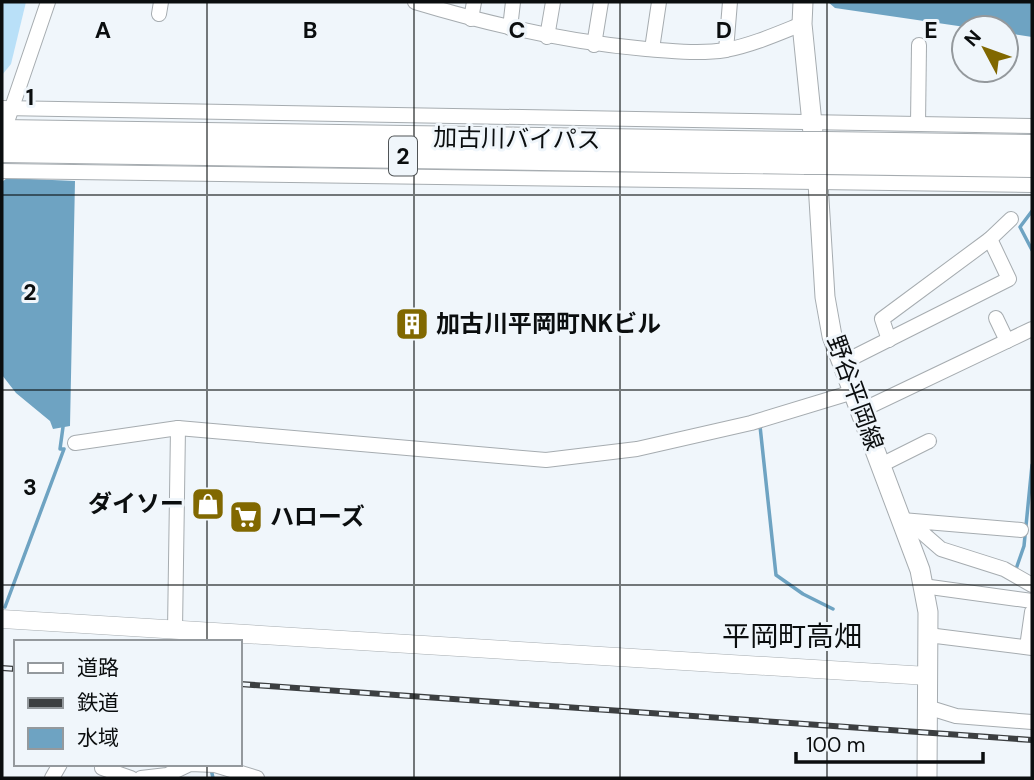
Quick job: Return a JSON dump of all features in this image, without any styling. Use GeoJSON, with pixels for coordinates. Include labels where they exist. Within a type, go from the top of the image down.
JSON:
{"type":"FeatureCollection","features":[{"type":"Feature","properties":{"kind":"highway","name":"加古川バイパス"},"geometry":{"type":"LineString","coordinates":[[6,117],[1032,165]]}},
{"type":"Feature","properties":{"kind":"highway","name":"加古川バイパス"},"geometry":{"type":"LineString","coordinates":[[2,150],[815,153],[1032,148]]}},
{"type":"Feature","properties":{"kind":"main road","name":"野谷平岡線"},"geometry":{"type":"LineString","coordinates":[[803,2],[802,24],[815,153],[825,297],[832,336],[920,570],[928,612],[927,778]]}},
{"type":"Feature","properties":{"kind":"street"},"geometry":{"type":"LineString","coordinates":[[6,117],[48,2]]}},
{"type":"Feature","properties":{"kind":"street"},"geometry":{"type":"LineString","coordinates":[[415,2],[431,4],[471,19],[547,37],[594,44],[701,52],[726,50],[765,39],[802,24]]}},
{"type":"Feature","properties":{"kind":"street"},"geometry":{"type":"LineString","coordinates":[[471,19],[474,2]]}},
{"type":"Feature","properties":{"kind":"street"},"geometry":{"type":"LineString","coordinates":[[510,27],[513,2]]}},
{"type":"Feature","properties":{"kind":"street"},"geometry":{"type":"LineString","coordinates":[[547,37],[553,2]]}},
{"type":"Feature","properties":{"kind":"street"},"geometry":{"type":"LineString","coordinates":[[594,44],[601,2]]}},
{"type":"Feature","properties":{"kind":"street"},"geometry":{"type":"LineString","coordinates":[[652,49],[659,2]]}},
{"type":"Feature","properties":{"kind":"street"},"geometry":{"type":"LineString","coordinates":[[726,50],[730,2]]}},
{"type":"Feature","properties":{"kind":"street"},"geometry":{"type":"LineString","coordinates":[[918,124],[912,66],[919,45]]}},
{"type":"Feature","properties":{"kind":"street"},"geometry":{"type":"LineString","coordinates":[[815,153],[918,124],[1032,126]]}},
{"type":"Feature","properties":{"kind":"street"},"geometry":{"type":"LineString","coordinates":[[2,171],[815,153],[1032,185]]}},
{"type":"Feature","properties":{"kind":"street"},"geometry":{"type":"LineString","coordinates":[[888,340],[882,319],[990,239],[1012,219]]}},
{"type":"Feature","properties":{"kind":"street"},"geometry":{"type":"LineString","coordinates":[[842,363],[1009,279],[990,239]]}},
{"type":"Feature","properties":{"kind":"street"},"geometry":{"type":"LineString","coordinates":[[996,318],[1007,341]]}},
{"type":"Feature","properties":{"kind":"street"},"geometry":{"type":"LineString","coordinates":[[860,411],[1032,329]]}},
{"type":"Feature","properties":{"kind":"street"},"geometry":{"type":"LineString","coordinates":[[75,443],[178,428],[546,460],[638,449],[751,423],[853,392]]}},
{"type":"Feature","properties":{"kind":"street"},"geometry":{"type":"LineString","coordinates":[[175,630],[178,428]]}},
{"type":"Feature","properties":{"kind":"street"},"geometry":{"type":"LineString","coordinates":[[881,465],[929,441]]}},
{"type":"Feature","properties":{"kind":"street"},"geometry":{"type":"LineString","coordinates":[[902,520],[957,517],[1013,526]]}},
{"type":"Feature","properties":{"kind":"street"},"geometry":{"type":"LineString","coordinates":[[902,520],[918,528],[941,549],[1004,569],[1032,585]]}},
{"type":"Feature","properties":{"kind":"street"},"geometry":{"type":"LineString","coordinates":[[923,586],[1032,601]]}},
{"type":"Feature","properties":{"kind":"street"},"geometry":{"type":"LineString","coordinates":[[928,635],[1030,647],[1032,612]]}},
{"type":"Feature","properties":{"kind":"street"},"geometry":{"type":"LineString","coordinates":[[2,619],[928,676]]}},
{"type":"Feature","properties":{"kind":"street"},"geometry":{"type":"LineString","coordinates":[[927,707],[956,716],[1032,722]]}},
{"type":"Feature","properties":{"kind":"street"},"geometry":{"type":"LineString","coordinates":[[218,766],[257,778]]}},
{"type":"Feature","properties":{"kind":"street"},"geometry":{"type":"LineString","coordinates":[[101,770],[131,778]]}},
{"type":"Feature","properties":{"kind":"street"},"geometry":{"type":"LineString","coordinates":[[141,778],[167,775],[180,770]]}},
{"type":"Feature","properties":{"kind":"shaded area"},"geometry":{"type":"Polygon","coordinates":[[[2,2],[26,2],[11,64],[2,75],[2,2]]]}},
{"type":"Feature","properties":{"kind":"water"},"geometry":{"type":"Polygon","coordinates":[[[828,2],[1032,2],[1032,37],[1020,35],[1020,14],[950,14],[950,25],[835,8],[828,2]]]}},
{"type":"Feature","properties":{"kind":"water"},"geometry":{"type":"Polygon","coordinates":[[[7,178],[75,181],[70,426],[53,429],[50,421],[16,393],[2,375],[2,182],[7,178]]]}},
{"type":"Feature","properties":{"kind":"waterway"},"geometry":{"type":"LineString","coordinates":[[1032,211],[1020,227],[1032,250]]}},
{"type":"Feature","properties":{"kind":"waterway"},"geometry":{"type":"LineString","coordinates":[[760,426],[776,575],[803,594],[833,609]]}},
{"type":"Feature","properties":{"kind":"waterway"},"geometry":{"type":"LineString","coordinates":[[5,607],[64,449],[60,449],[63,427]]}},
{"type":"Feature","properties":{"kind":"waterway"},"geometry":{"type":"LineString","coordinates":[[1016,569],[1024,546],[1032,465]]}},
{"type":"Feature","properties":{"kind":"waterway"},"geometry":{"type":"LineString","coordinates":[[211,769],[213,778]]}},
{"type":"Feature","properties":{"kind":"railway"},"geometry":{"type":"LineString","coordinates":[[2,668],[14,669]]}},
{"type":"Feature","properties":{"kind":"railway"},"geometry":{"type":"LineString","coordinates":[[242,684],[1032,740]]}},
{"type":"Feature","properties":{"kind":"place","name":"加古川平岡町NKビル"},"geometry":{"type":"Point","coordinates":[412,324]}},
{"type":"Feature","properties":{"kind":"place","name":"ダイソー"},"geometry":{"type":"Point","coordinates":[208,504]}},
{"type":"Feature","properties":{"kind":"place","name":"ハローズ"},"geometry":{"type":"Point","coordinates":[246,517]}},
{"type":"Feature","properties":{"kind":"district","name":"平岡町高畑"},"geometry":{"type":"Point","coordinates":[792,636]}}]}
